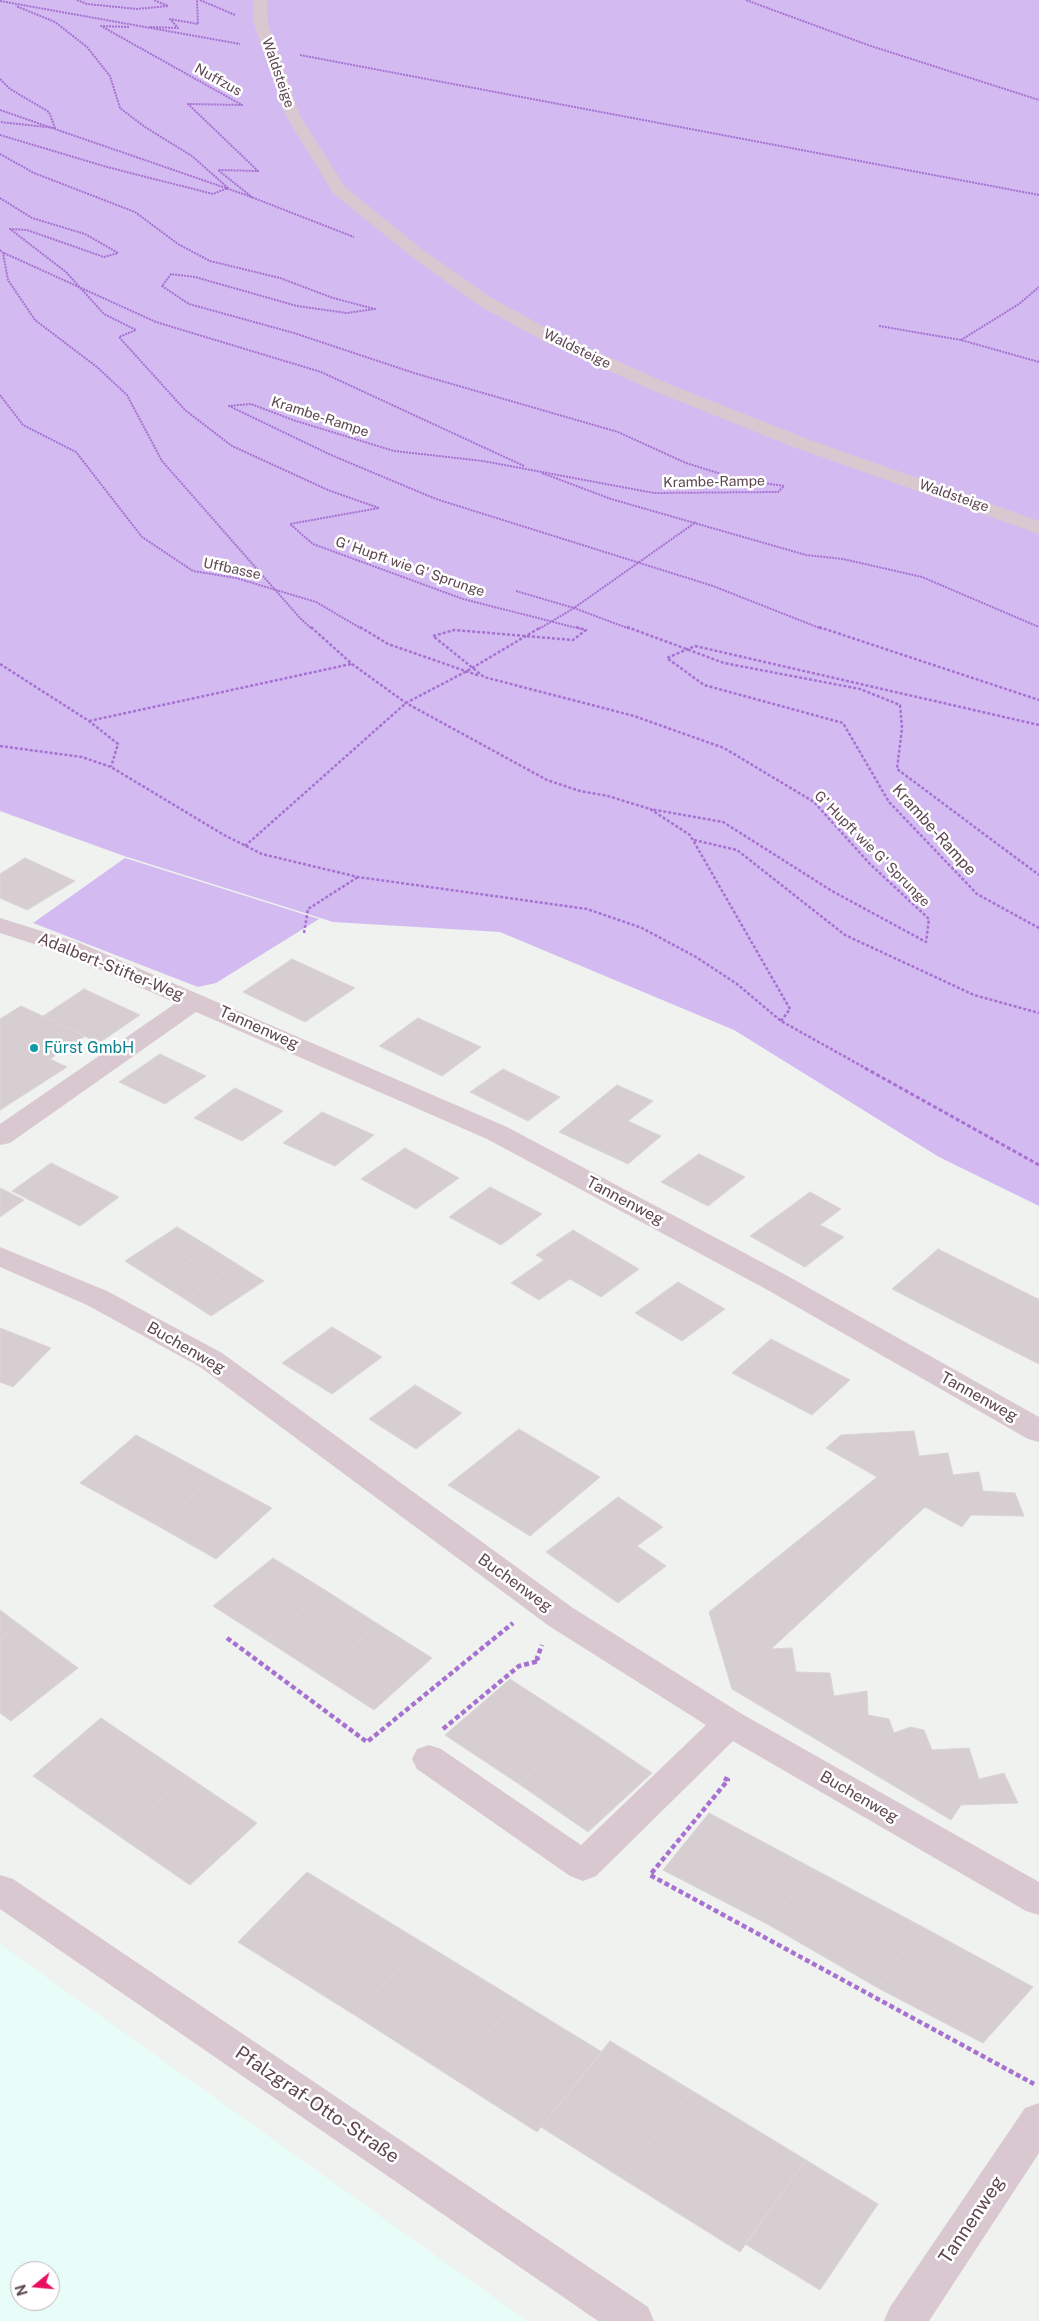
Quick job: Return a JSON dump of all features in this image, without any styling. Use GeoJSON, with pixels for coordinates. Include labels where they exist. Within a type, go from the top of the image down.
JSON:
{"type":"FeatureCollection","features":[{"type":"Feature","properties":{"kind":"street","name":"Waldsteige"},"geometry":{"type":"LineString","coordinates":[[260,0],[261,24],[293,116],[339,190],[417,253],[484,301],[551,338],[665,389],[803,444],[1039,528]]}},
{"type":"Feature","properties":{"kind":"street","name":"Adalbert-Stifter-Weg"},"geometry":{"type":"LineString","coordinates":[[0,925],[71,948],[195,1001]]}},
{"type":"Feature","properties":{"kind":"street","name":"Adalbert-Stifter-Weg"},"geometry":{"type":"LineString","coordinates":[[0,1137],[195,1001]]}},
{"type":"Feature","properties":{"kind":"street","name":"Tannenweg"},"geometry":{"type":"LineString","coordinates":[[195,1001],[498,1132],[774,1281],[1039,1431]]}},
{"type":"Feature","properties":{"kind":"street","name":"Buchenweg"},"geometry":{"type":"LineString","coordinates":[[0,1256],[97,1298],[211,1360],[550,1609],[730,1722],[1039,1900]]}},
{"type":"Feature","properties":{"kind":"street"},"geometry":{"type":"LineString","coordinates":[[429,1759],[583,1866],[730,1722]]}},
{"type":"Feature","properties":{"kind":"street","name":"Pfalzgraf-Otto-Straße"},"geometry":{"type":"LineString","coordinates":[[0,1890],[633,2321]]}},
{"type":"Feature","properties":{"kind":"street","name":"Tannenweg"},"geometry":{"type":"LineString","coordinates":[[905,2321],[1039,2120]]}},
{"type":"Feature","properties":{"kind":"path"},"geometry":{"type":"LineString","coordinates":[[4,0],[55,22],[87,47],[110,76],[120,108],[144,127],[192,156],[228,188]]}},
{"type":"Feature","properties":{"kind":"path"},"geometry":{"type":"LineString","coordinates":[[77,0],[87,4],[137,9],[168,6],[154,0]]}},
{"type":"Feature","properties":{"kind":"path"},"geometry":{"type":"LineString","coordinates":[[199,0],[231,14],[261,24]]}},
{"type":"Feature","properties":{"kind":"path","name":"Nuffzus"},"geometry":{"type":"LineString","coordinates":[[199,0],[198,24],[170,19],[178,28],[101,26],[242,105],[188,104],[258,171],[218,170],[253,198]]}},
{"type":"Feature","properties":{"kind":"path"},"geometry":{"type":"LineString","coordinates":[[746,0],[868,46],[1039,100]]}},
{"type":"Feature","properties":{"kind":"path"},"geometry":{"type":"LineString","coordinates":[[0,1],[1039,195]]}},
{"type":"Feature","properties":{"kind":"path"},"geometry":{"type":"LineString","coordinates":[[0,79],[10,89],[49,112],[54,128]]}},
{"type":"Feature","properties":{"kind":"path"},"geometry":{"type":"LineString","coordinates":[[0,110],[228,188],[355,237]]}},
{"type":"Feature","properties":{"kind":"path"},"geometry":{"type":"LineString","coordinates":[[0,122],[54,128]]}},
{"type":"Feature","properties":{"kind":"path"},"geometry":{"type":"LineString","coordinates":[[0,135],[107,167],[213,194],[228,188]]}},
{"type":"Feature","properties":{"kind":"path","name":"Krambe-Rampe"},"geometry":{"type":"LineString","coordinates":[[0,154],[34,173],[136,212],[178,244],[210,261],[280,278],[333,298],[375,309],[347,313],[297,306],[195,277],[170,274],[162,286],[190,304],[294,333],[414,373],[618,432],[686,463],[737,479],[784,486],[778,492],[654,493],[533,469],[483,461],[394,451],[293,420],[251,404],[229,406],[331,455],[436,499],[637,564],[713,586],[836,634],[1039,700]]}},
{"type":"Feature","properties":{"kind":"path","name":"G' Hupft wie G' Sprunge"},"geometry":{"type":"LineString","coordinates":[[0,198],[32,218],[85,234],[118,253],[104,257],[27,230],[10,229],[66,272],[104,314],[136,330],[119,337],[130,352],[185,410],[232,446],[287,473],[379,508],[290,524],[313,544],[462,599],[586,630],[573,640],[454,630],[433,636],[484,677],[634,716],[724,748],[814,802],[870,864],[929,919],[926,942],[832,891],[722,822],[650,809]]}},
{"type":"Feature","properties":{"kind":"path"},"geometry":{"type":"LineString","coordinates":[[1,252],[156,322],[321,372],[512,461],[611,500],[696,522],[806,555],[843,559],[922,577],[1039,627]]}},
{"type":"Feature","properties":{"kind":"path"},"geometry":{"type":"LineString","coordinates":[[1,252],[8,280],[36,320],[97,367],[127,395],[162,461],[300,618],[352,664],[406,703],[547,780],[580,791],[608,796],[650,809],[690,835],[790,1009],[781,1021]]}},
{"type":"Feature","properties":{"kind":"path"},"geometry":{"type":"LineString","coordinates":[[961,340],[1019,304],[1039,287]]}},
{"type":"Feature","properties":{"kind":"path"},"geometry":{"type":"LineString","coordinates":[[879,326],[961,340],[1039,362]]}},
{"type":"Feature","properties":{"kind":"path","name":"Uffbasse"},"geometry":{"type":"LineString","coordinates":[[0,395],[23,425],[76,452],[142,537],[193,571],[236,578],[316,602],[388,644],[484,677]]}},
{"type":"Feature","properties":{"kind":"path"},"geometry":{"type":"LineString","coordinates":[[245,846],[406,703],[467,671],[574,608],[696,522]]}},
{"type":"Feature","properties":{"kind":"path"},"geometry":{"type":"LineString","coordinates":[[516,591],[574,608],[724,663],[860,689],[900,705],[902,728],[897,770],[1039,875]]}},
{"type":"Feature","properties":{"kind":"path"},"geometry":{"type":"LineString","coordinates":[[688,649],[695,646],[1039,724]]}},
{"type":"Feature","properties":{"kind":"path","name":"Krambe-Rampe"},"geometry":{"type":"LineString","coordinates":[[688,649],[667,658],[704,685],[843,723],[889,802],[895,809],[977,894],[1039,928]]}},
{"type":"Feature","properties":{"kind":"path"},"geometry":{"type":"LineString","coordinates":[[0,664],[88,721],[118,744],[111,767]]}},
{"type":"Feature","properties":{"kind":"path"},"geometry":{"type":"LineString","coordinates":[[88,721],[352,664]]}},
{"type":"Feature","properties":{"kind":"path"},"geometry":{"type":"LineString","coordinates":[[0,746],[82,757],[111,767],[245,846],[284,861],[358,877],[587,909],[642,928],[696,957],[737,984],[781,1021],[1039,1165]]}},
{"type":"Feature","properties":{"kind":"path"},"geometry":{"type":"LineString","coordinates":[[694,840],[737,850],[845,935],[974,995],[1039,1013]]}},
{"type":"Feature","properties":{"kind":"path"},"geometry":{"type":"LineString","coordinates":[[304,933],[308,909],[358,877]]}},
{"type":"Feature","properties":{"kind":"path"},"geometry":{"type":"LineString","coordinates":[[227,1638],[367,1742],[550,1609]]}},
{"type":"Feature","properties":{"kind":"path"},"geometry":{"type":"LineString","coordinates":[[429,1759],[440,1732],[519,1666],[539,1661],[537,1658],[548,1628],[550,1609]]}},
{"type":"Feature","properties":{"kind":"path"},"geometry":{"type":"LineString","coordinates":[[693,1759],[728,1780],[650,1875],[1039,2087]]}},
{"type":"Feature","properties":{"kind":"shaded area"},"geometry":{"type":"Polygon","coordinates":[[[0,0],[1039,0],[1039,1206],[939,1157],[734,1030],[500,932],[333,922],[124,856],[0,811],[0,0]]]}},
{"type":"Feature","properties":{"kind":"shaded area"},"geometry":{"type":"Polygon","coordinates":[[[125,858],[319,919],[216,983],[198,987],[33,923],[125,858]]]}},
{"type":"Feature","properties":{"kind":"shaded area"},"geometry":{"type":"Polygon","coordinates":[[[0,1944],[527,2321],[0,2321],[0,1944]]]}},
{"type":"Feature","properties":{"kind":"building"},"geometry":{"type":"Polygon","coordinates":[[[25,858],[75,881],[27,910],[0,898],[0,874],[25,858]]]}},
{"type":"Feature","properties":{"kind":"building"},"geometry":{"type":"Polygon","coordinates":[[[292,959],[355,988],[305,1022],[243,992],[292,959]]]}},
{"type":"Feature","properties":{"kind":"building"},"geometry":{"type":"Polygon","coordinates":[[[84,989],[140,1015],[99,1043],[43,1016],[84,989]]]}},
{"type":"Feature","properties":{"kind":"building","name":"Fürst GmbH"},"geometry":{"type":"Polygon","coordinates":[[[21,1006],[85,1036],[50,1059],[67,1067],[0,1110],[0,1019],[21,1006]]]}},
{"type":"Feature","properties":{"kind":"building"},"geometry":{"type":"Polygon","coordinates":[[[418,1018],[481,1047],[442,1076],[379,1046],[418,1018]]]}},
{"type":"Feature","properties":{"kind":"building"},"geometry":{"type":"Polygon","coordinates":[[[160,1054],[206,1076],[165,1104],[119,1082],[160,1054]]]}},
{"type":"Feature","properties":{"kind":"building"},"geometry":{"type":"Polygon","coordinates":[[[503,1069],[560,1097],[528,1121],[470,1092],[503,1069]]]}},
{"type":"Feature","properties":{"kind":"building"},"geometry":{"type":"Polygon","coordinates":[[[617,1085],[653,1101],[628,1121],[661,1136],[628,1164],[559,1132],[617,1085]]]}},
{"type":"Feature","properties":{"kind":"building"},"geometry":{"type":"Polygon","coordinates":[[[235,1088],[283,1111],[242,1141],[194,1118],[235,1088]]]}},
{"type":"Feature","properties":{"kind":"building"},"geometry":{"type":"Polygon","coordinates":[[[322,1112],[374,1135],[335,1166],[283,1143],[322,1112]]]}},
{"type":"Feature","properties":{"kind":"building"},"geometry":{"type":"Polygon","coordinates":[[[405,1148],[459,1178],[416,1209],[361,1179],[405,1148]]]}},
{"type":"Feature","properties":{"kind":"building"},"geometry":{"type":"Polygon","coordinates":[[[699,1154],[745,1177],[708,1206],[661,1182],[699,1154]]]}},
{"type":"Feature","properties":{"kind":"building"},"geometry":{"type":"Polygon","coordinates":[[[51,1163],[119,1197],[80,1226],[12,1191],[51,1163]]]}},
{"type":"Feature","properties":{"kind":"building"},"geometry":{"type":"Polygon","coordinates":[[[490,1187],[542,1214],[501,1245],[449,1217],[490,1187]]]}},
{"type":"Feature","properties":{"kind":"building"},"geometry":{"type":"Polygon","coordinates":[[[0,1188],[24,1200],[0,1217],[0,1188]]]}},
{"type":"Feature","properties":{"kind":"building"},"geometry":{"type":"Polygon","coordinates":[[[810,1192],[841,1209],[820,1225],[844,1237],[805,1267],[750,1236],[810,1192]]]}},
{"type":"Feature","properties":{"kind":"building"},"geometry":{"type":"Polygon","coordinates":[[[177,1227],[210,1247],[158,1282],[125,1261],[177,1227]]]}},
{"type":"Feature","properties":{"kind":"building"},"geometry":{"type":"Polygon","coordinates":[[[573,1230],[639,1269],[601,1297],[570,1279],[539,1300],[511,1283],[544,1260],[536,1255],[573,1230]]]}},
{"type":"Feature","properties":{"kind":"building"},"geometry":{"type":"Polygon","coordinates":[[[210,1247],[237,1264],[185,1299],[158,1282],[210,1247]]]}},
{"type":"Feature","properties":{"kind":"building"},"geometry":{"type":"Polygon","coordinates":[[[938,1249],[1036,1298],[991,1340],[892,1289],[938,1249]]]}},
{"type":"Feature","properties":{"kind":"building"},"geometry":{"type":"Polygon","coordinates":[[[237,1264],[264,1281],[211,1316],[185,1299],[237,1264]]]}},
{"type":"Feature","properties":{"kind":"building"},"geometry":{"type":"Polygon","coordinates":[[[678,1282],[725,1309],[682,1341],[635,1313],[678,1282]]]}},
{"type":"Feature","properties":{"kind":"building"},"geometry":{"type":"Polygon","coordinates":[[[1036,1298],[1039,1299],[1039,1364],[991,1340],[1036,1298]]]}},
{"type":"Feature","properties":{"kind":"building"},"geometry":{"type":"Polygon","coordinates":[[[332,1327],[382,1357],[332,1394],[282,1363],[332,1327]]]}},
{"type":"Feature","properties":{"kind":"building"},"geometry":{"type":"Polygon","coordinates":[[[0,1328],[51,1348],[13,1387],[0,1382],[0,1328]]]}},
{"type":"Feature","properties":{"kind":"building"},"geometry":{"type":"Polygon","coordinates":[[[771,1339],[850,1380],[812,1415],[732,1373],[771,1339]]]}},
{"type":"Feature","properties":{"kind":"building"},"geometry":{"type":"Polygon","coordinates":[[[415,1385],[462,1413],[416,1449],[369,1419],[415,1385]]]}},
{"type":"Feature","properties":{"kind":"building"},"geometry":{"type":"Polygon","coordinates":[[[519,1429],[600,1477],[530,1536],[448,1485],[519,1429]]]}},
{"type":"Feature","properties":{"kind":"building"},"geometry":{"type":"Polygon","coordinates":[[[914,1431],[919,1456],[948,1453],[953,1475],[979,1472],[983,1491],[1015,1493],[1024,1516],[971,1515],[962,1527],[925,1507],[771,1649],[792,1648],[796,1672],[830,1673],[834,1696],[867,1691],[868,1715],[889,1719],[894,1733],[910,1727],[924,1730],[932,1750],[969,1748],[979,1779],[1004,1773],[1018,1803],[961,1805],[951,1820],[732,1689],[709,1612],[877,1477],[826,1448],[841,1435],[914,1431]]]}},
{"type":"Feature","properties":{"kind":"building"},"geometry":{"type":"Polygon","coordinates":[[[136,1435],[214,1477],[158,1526],[80,1483],[136,1435]]]}},
{"type":"Feature","properties":{"kind":"building"},"geometry":{"type":"Polygon","coordinates":[[[214,1477],[272,1508],[216,1559],[158,1526],[214,1477]]]}},
{"type":"Feature","properties":{"kind":"building"},"geometry":{"type":"Polygon","coordinates":[[[618,1497],[663,1527],[637,1546],[666,1566],[618,1603],[546,1552],[618,1497]]]}},
{"type":"Feature","properties":{"kind":"building"},"geometry":{"type":"Polygon","coordinates":[[[273,1558],[325,1590],[266,1640],[213,1606],[273,1558]]]}},
{"type":"Feature","properties":{"kind":"building"},"geometry":{"type":"Polygon","coordinates":[[[325,1590],[378,1624],[320,1675],[266,1640],[325,1590]]]}},
{"type":"Feature","properties":{"kind":"building"},"geometry":{"type":"Polygon","coordinates":[[[0,1610],[20,1625],[0,1640],[0,1610]]]}},
{"type":"Feature","properties":{"kind":"building"},"geometry":{"type":"Polygon","coordinates":[[[378,1624],[432,1658],[374,1710],[320,1675],[378,1624]]]}},
{"type":"Feature","properties":{"kind":"building"},"geometry":{"type":"Polygon","coordinates":[[[20,1625],[78,1668],[11,1721],[0,1713],[0,1640],[20,1625]]]}},
{"type":"Feature","properties":{"kind":"building"},"geometry":{"type":"Polygon","coordinates":[[[510,1679],[584,1727],[519,1784],[445,1735],[510,1679]]]}},
{"type":"Feature","properties":{"kind":"building"},"geometry":{"type":"Polygon","coordinates":[[[101,1718],[187,1776],[119,1836],[33,1776],[101,1718]]]}},
{"type":"Feature","properties":{"kind":"building"},"geometry":{"type":"Polygon","coordinates":[[[584,1727],[652,1773],[588,1832],[519,1784],[584,1727]]]}},
{"type":"Feature","properties":{"kind":"building"},"geometry":{"type":"Polygon","coordinates":[[[187,1776],[257,1823],[190,1885],[119,1836],[187,1776]]]}},
{"type":"Feature","properties":{"kind":"building"},"geometry":{"type":"Polygon","coordinates":[[[709,1813],[812,1868],[769,1925],[663,1870],[709,1813]]]}},
{"type":"Feature","properties":{"kind":"building"},"geometry":{"type":"Polygon","coordinates":[[[812,1868],[921,1926],[878,1988],[769,1925],[812,1868]]]}},
{"type":"Feature","properties":{"kind":"building"},"geometry":{"type":"Polygon","coordinates":[[[307,1872],[422,1942],[356,2016],[238,1942],[307,1872]]]}},
{"type":"Feature","properties":{"kind":"building"},"geometry":{"type":"Polygon","coordinates":[[[921,1926],[1033,1987],[983,2043],[878,1988],[921,1926]]]}},
{"type":"Feature","properties":{"kind":"building"},"geometry":{"type":"Polygon","coordinates":[[[422,1942],[517,2000],[451,2077],[356,2016],[422,1942]]]}},
{"type":"Feature","properties":{"kind":"building"},"geometry":{"type":"Polygon","coordinates":[[[517,2000],[602,2052],[537,2132],[451,2077],[517,2000]]]}},
{"type":"Feature","properties":{"kind":"building"},"geometry":{"type":"Polygon","coordinates":[[[610,2041],[691,2090],[623,2179],[541,2127],[610,2041]]]}},
{"type":"Feature","properties":{"kind":"building"},"geometry":{"type":"Polygon","coordinates":[[[691,2090],[806,2160],[740,2252],[623,2179],[691,2090]]]}},
{"type":"Feature","properties":{"kind":"building"},"geometry":{"type":"Polygon","coordinates":[[[806,2160],[878,2204],[820,2290],[745,2244],[806,2160]]]}},
{"type":"Feature","properties":{"kind":"place","name":"Fürst GmbH"},"geometry":{"type":"Point","coordinates":[34,1048]}}]}
